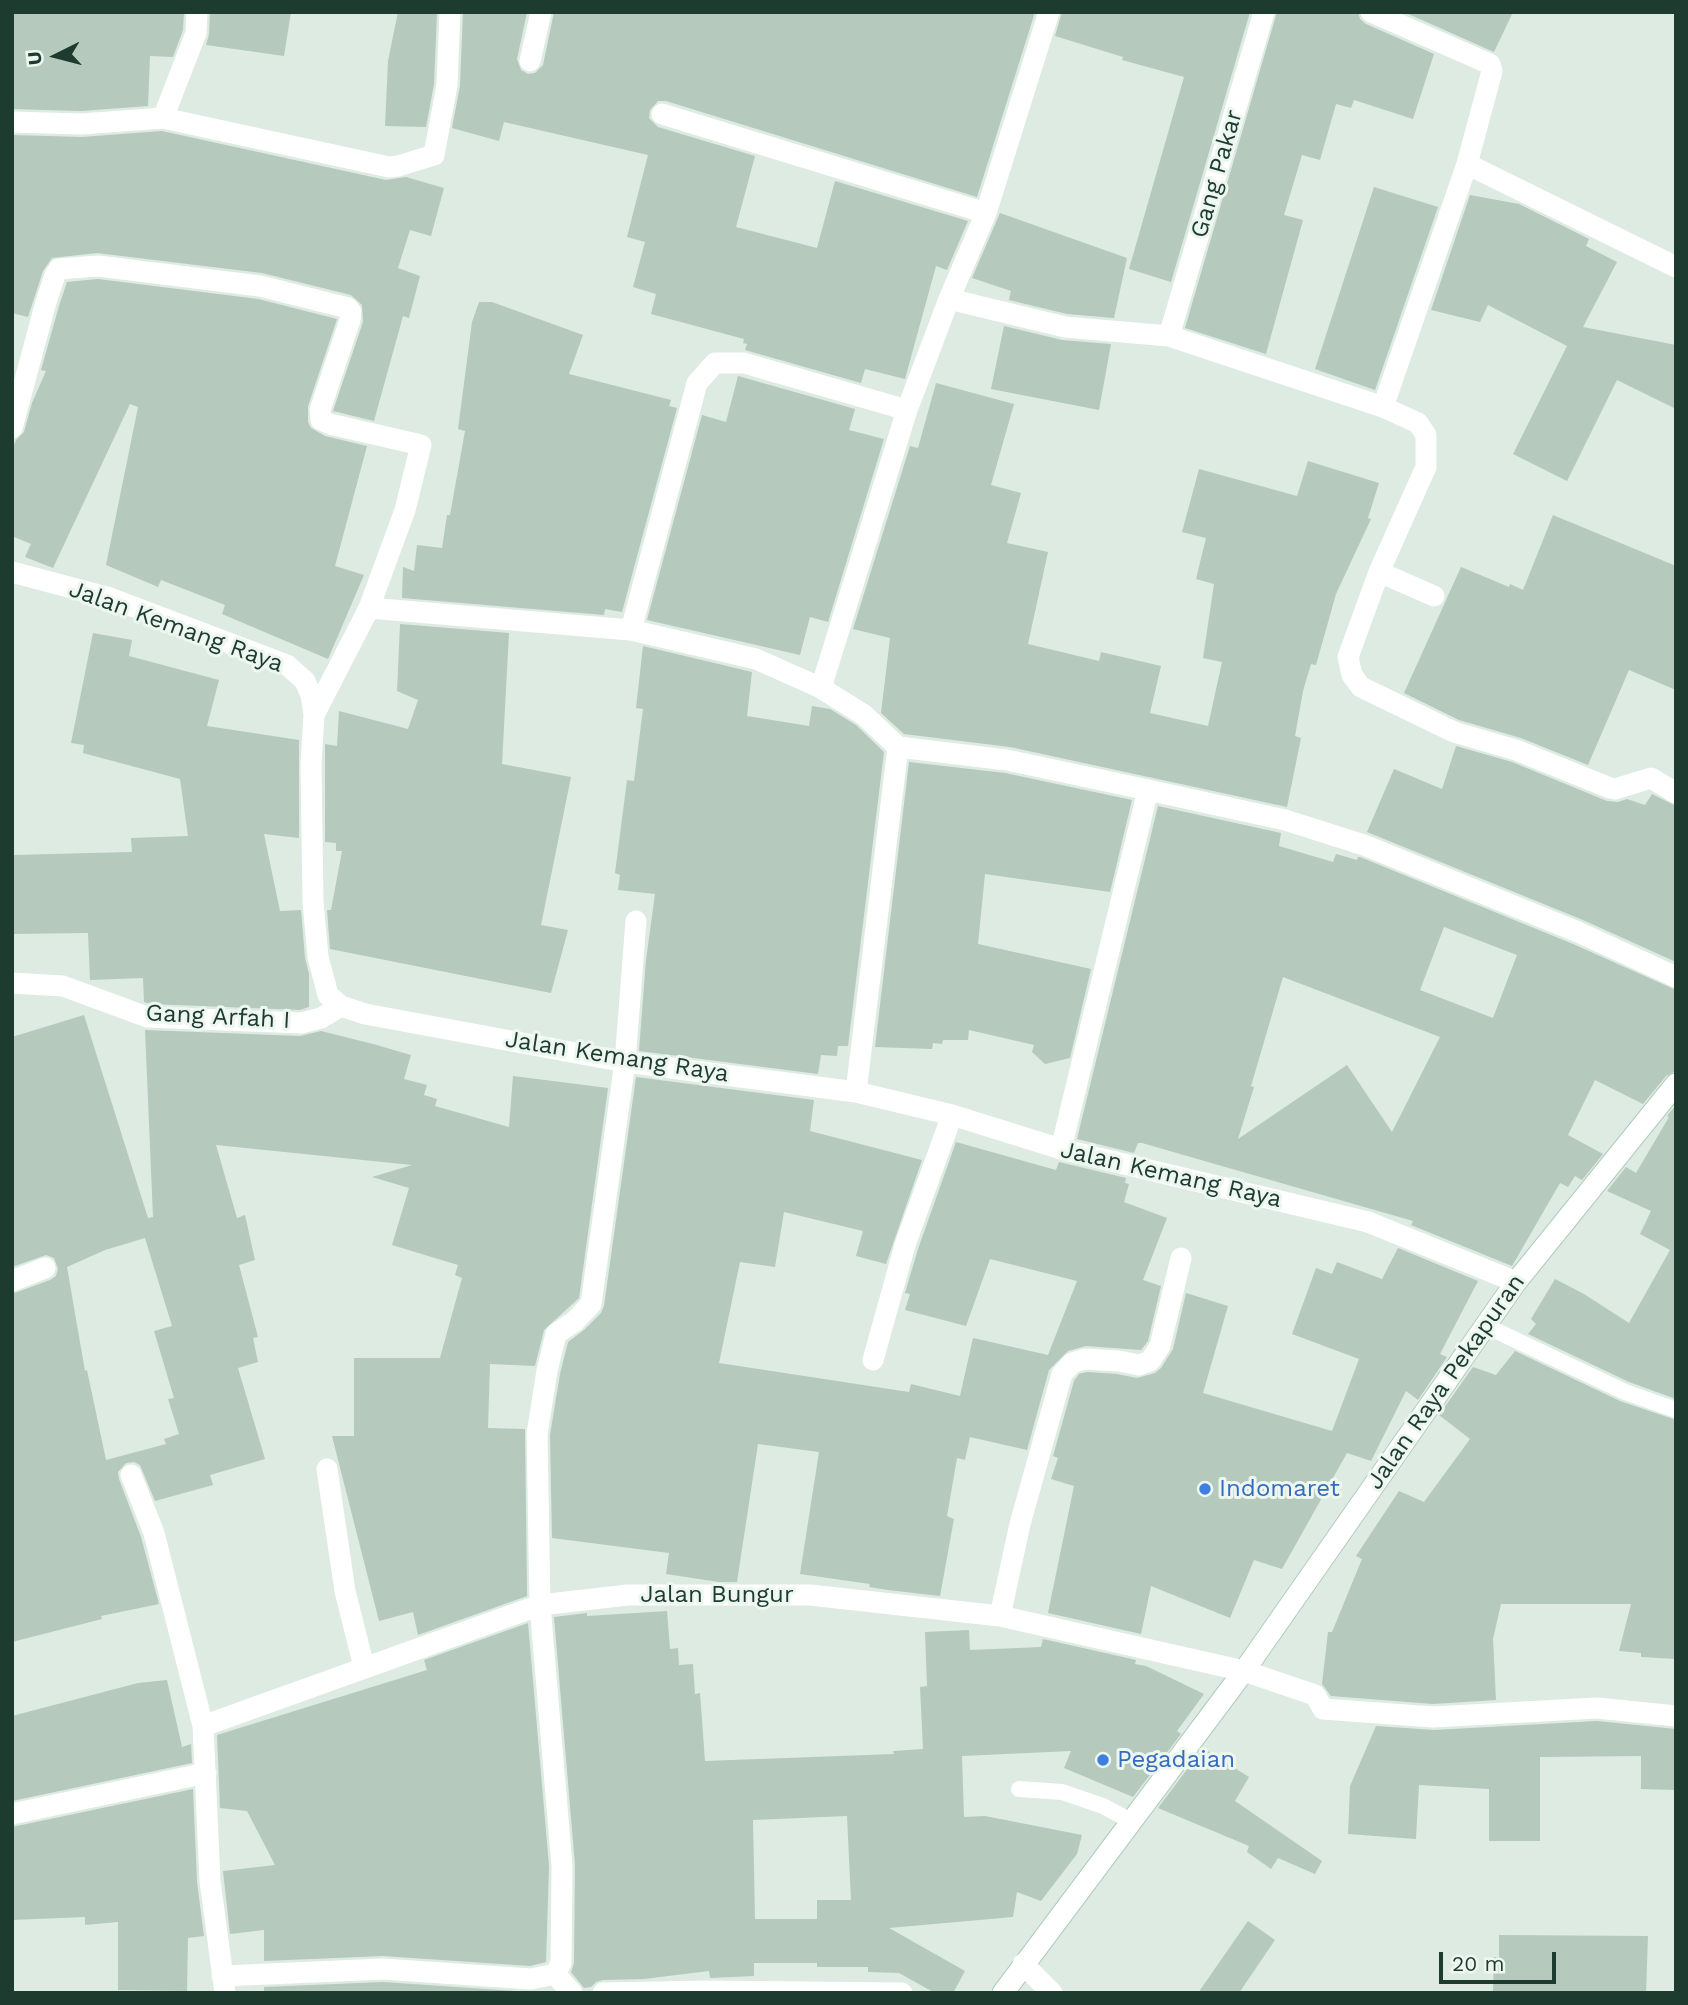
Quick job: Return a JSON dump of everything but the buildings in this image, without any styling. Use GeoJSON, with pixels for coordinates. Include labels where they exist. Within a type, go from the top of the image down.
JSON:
{"type":"FeatureCollection","features":[{"type":"Feature","properties":{"kind":"street"},"geometry":{"type":"LineString","coordinates":[[163,118],[196,33],[197,12]]}},
{"type":"Feature","properties":{"kind":"street"},"geometry":{"type":"LineString","coordinates":[[12,122],[81,124],[163,118],[389,167],[398,166],[434,155],[447,85],[450,12]]}},
{"type":"Feature","properties":{"kind":"street"},"geometry":{"type":"LineString","coordinates":[[530,61],[541,12]]}},
{"type":"Feature","properties":{"kind":"street"},"geometry":{"type":"LineString","coordinates":[[821,688],[907,410],[949,299],[986,213],[1049,12]]}},
{"type":"Feature","properties":{"kind":"street","name":"Gang Pakar"},"geometry":{"type":"LineString","coordinates":[[1169,336],[1264,12]]}},
{"type":"Feature","properties":{"kind":"street"},"geometry":{"type":"LineString","coordinates":[[1371,12],[1490,64],[1492,71],[1467,164],[1383,408]]}},
{"type":"Feature","properties":{"kind":"street"},"geometry":{"type":"LineString","coordinates":[[662,114],[986,213]]}},
{"type":"Feature","properties":{"kind":"street"},"geometry":{"type":"LineString","coordinates":[[1467,164],[1676,267]]}},
{"type":"Feature","properties":{"kind":"street"},"geometry":{"type":"LineString","coordinates":[[12,428],[55,275],[59,269],[86,265],[260,286],[348,308],[351,312],[350,320],[319,417],[330,424],[421,445],[405,510],[369,608],[314,715]]}},
{"type":"Feature","properties":{"kind":"street"},"geometry":{"type":"LineString","coordinates":[[949,299],[1065,327],[1169,336],[1383,408],[1418,423],[1426,435],[1426,467],[1379,572],[1348,657],[1352,675],[1362,687],[1454,732],[1516,751],[1610,789],[1651,778],[1676,793]]}},
{"type":"Feature","properties":{"kind":"street"},"geometry":{"type":"LineString","coordinates":[[631,630],[697,383],[715,363],[744,363],[907,410]]}},
{"type":"Feature","properties":{"kind":"street","name":"Jalan Kemang Raya"},"geometry":{"type":"LineString","coordinates":[[12,572],[110,598],[287,665],[305,681],[311,695],[314,715],[311,777],[313,902],[318,957],[328,995],[341,1006],[365,1014],[625,1062],[856,1091],[953,1115],[1061,1149],[1368,1222],[1516,1282]]}},
{"type":"Feature","properties":{"kind":"street"},"geometry":{"type":"LineString","coordinates":[[1379,572],[1434,596]]}},
{"type":"Feature","properties":{"kind":"street"},"geometry":{"type":"LineString","coordinates":[[369,608],[631,630],[756,659],[821,688],[864,715],[898,747],[1007,760],[1285,820],[1364,845],[1578,932],[1676,977]]}},
{"type":"Feature","properties":{"kind":"street"},"geometry":{"type":"LineString","coordinates":[[856,1091],[898,747]]}},
{"type":"Feature","properties":{"kind":"street"},"geometry":{"type":"LineString","coordinates":[[1061,1149],[1148,790]]}},
{"type":"Feature","properties":{"kind":"street"},"geometry":{"type":"LineString","coordinates":[[131,1475],[154,1533],[203,1726],[210,1881],[224,1984],[383,1969],[531,1979],[555,1974],[561,1963],[562,1866],[540,1605],[537,1433],[556,1334],[575,1321],[591,1304],[625,1062],[636,921]]}},
{"type":"Feature","properties":{"kind":"street","name":"Gang Arfah I"},"geometry":{"type":"LineString","coordinates":[[12,983],[63,986],[146,1017],[301,1023],[321,1018],[341,1006]]}},
{"type":"Feature","properties":{"kind":"street","name":"Jalan Raya Pekapuran"},"geometry":{"type":"LineString","coordinates":[[1003,1993],[1244,1671],[1484,1325],[1676,1084]]}},
{"type":"Feature","properties":{"kind":"street"},"geometry":{"type":"LineString","coordinates":[[873,1360],[905,1244],[953,1115]]}},
{"type":"Feature","properties":{"kind":"street"},"geometry":{"type":"LineString","coordinates":[[1000,1616],[1020,1524],[1062,1374],[1072,1363],[1085,1359],[1119,1360],[1139,1365],[1150,1361],[1160,1346],[1181,1258]]}},
{"type":"Feature","properties":{"kind":"street"},"geometry":{"type":"LineString","coordinates":[[12,1281],[45,1268]]}},
{"type":"Feature","properties":{"kind":"street"},"geometry":{"type":"LineString","coordinates":[[327,1469],[345,1591],[364,1667]]}},
{"type":"Feature","properties":{"kind":"street","name":"Jalan Bungur"},"geometry":{"type":"LineString","coordinates":[[203,1726],[540,1605],[628,1595],[810,1595],[1000,1616],[1244,1671],[1315,1695],[1322,1709],[1433,1717],[1597,1708],[1676,1716]]}},
{"type":"Feature","properties":{"kind":"street"},"geometry":{"type":"LineString","coordinates":[[12,1814],[206,1773]]}},
{"type":"Feature","properties":{"kind":"street"},"geometry":{"type":"LineString","coordinates":[[1023,1964],[1052,1993]]}},
{"type":"Feature","properties":{"kind":"street"},"geometry":{"type":"LineString","coordinates":[[555,1974],[572,1993]]}},
{"type":"Feature","properties":{"kind":"street"},"geometry":{"type":"LineString","coordinates":[[603,1993],[902,1993]]}},
{"type":"Feature","properties":{"kind":"lane"},"geometry":{"type":"LineString","coordinates":[[1484,1325],[1625,1392],[1676,1410]]}},
{"type":"Feature","properties":{"kind":"lane"},"geometry":{"type":"LineString","coordinates":[[1019,1789],[1062,1792],[1102,1806],[1131,1821]]}},
{"type":"Feature","properties":{"kind":"place","name":"Indomaret"},"geometry":{"type":"Point","coordinates":[1205,1489]}},
{"type":"Feature","properties":{"kind":"place","name":"Pegadaian"},"geometry":{"type":"Point","coordinates":[1103,1760]}}]}
